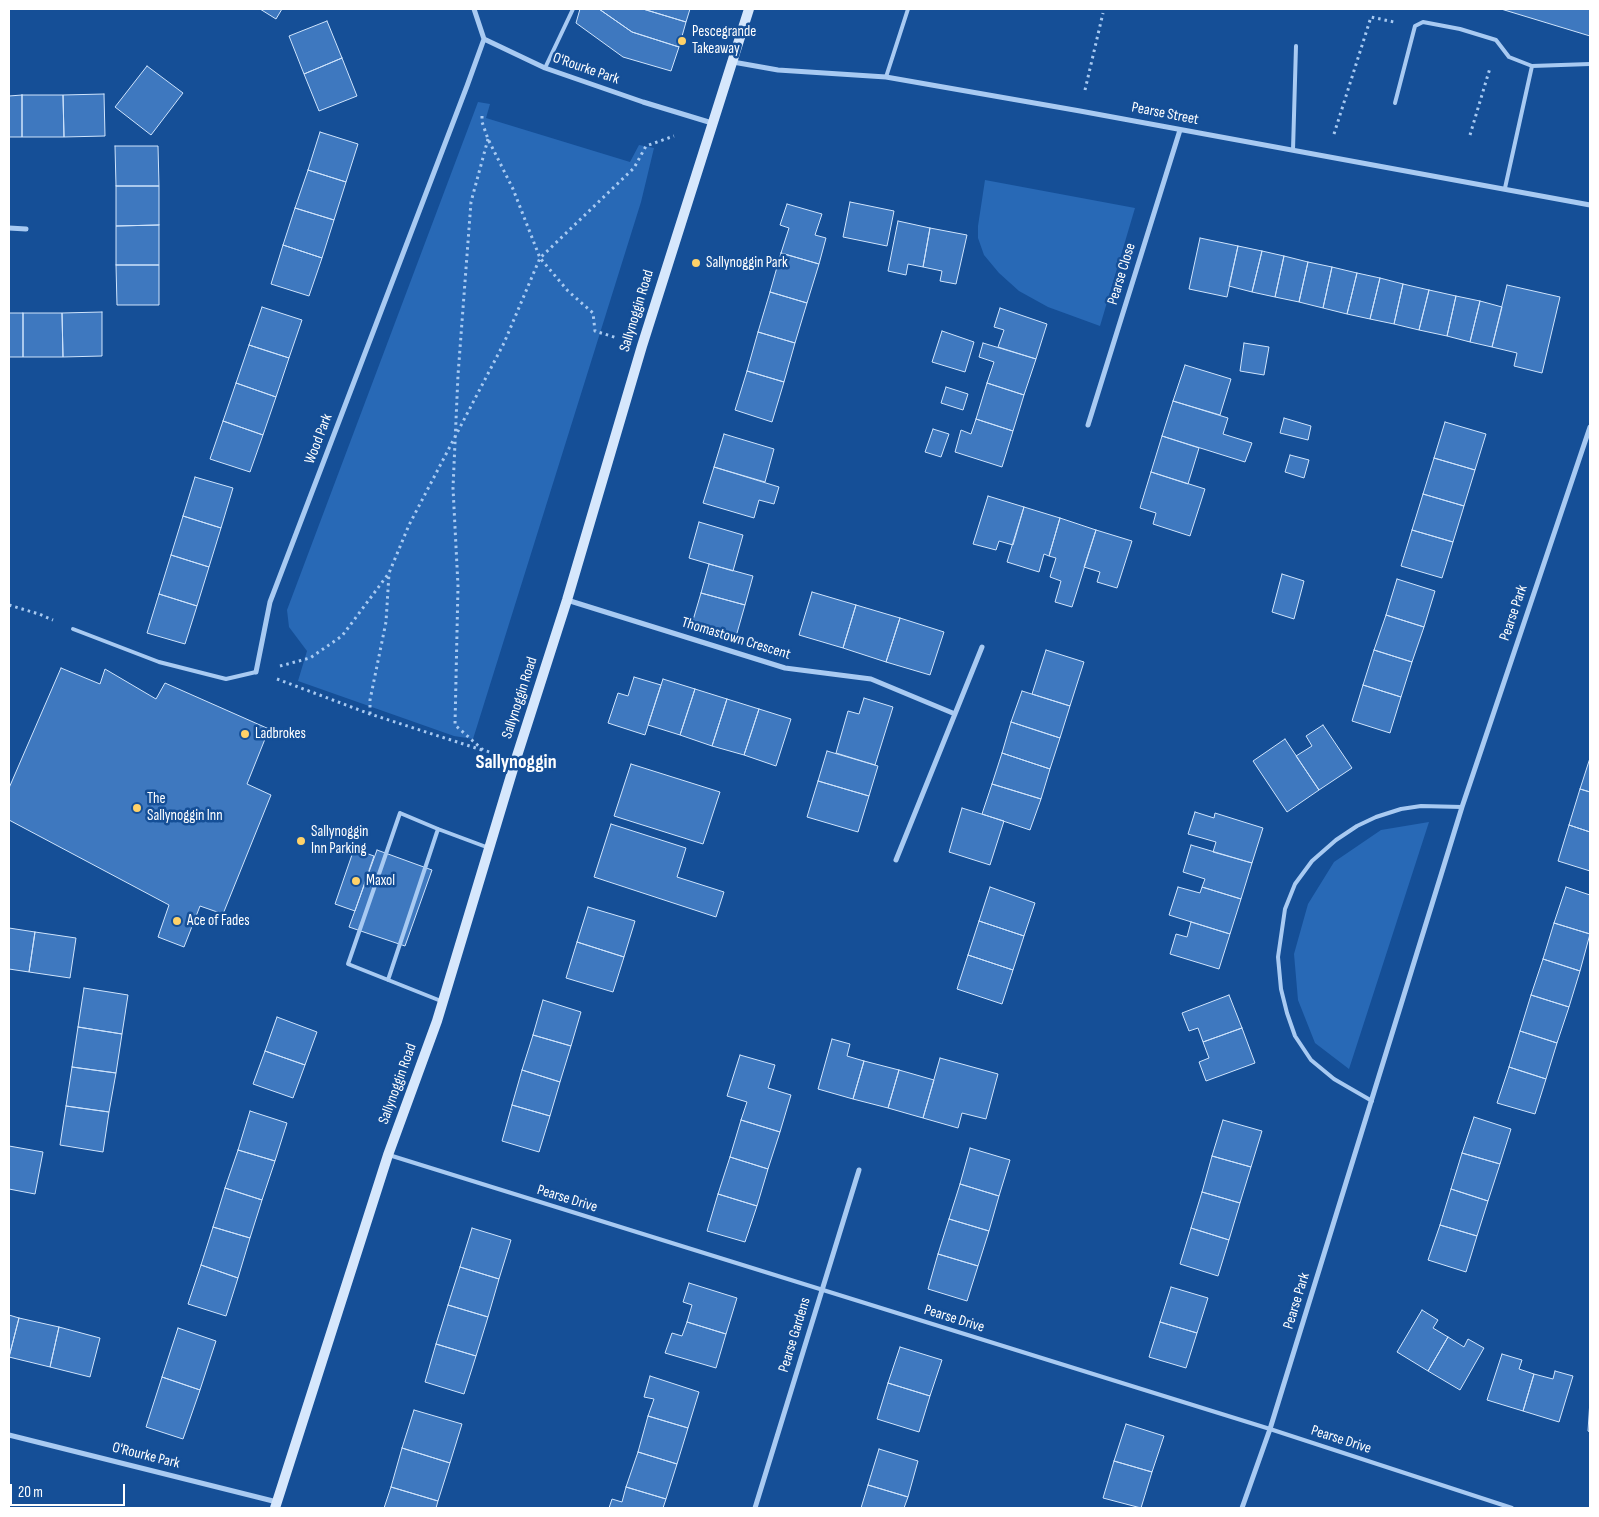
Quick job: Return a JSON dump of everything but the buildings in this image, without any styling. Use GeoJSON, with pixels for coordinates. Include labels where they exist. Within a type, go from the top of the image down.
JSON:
{"type":"FeatureCollection","features":[{"type":"Feature","properties":{"kind":"street"},"geometry":{"type":"LineString","coordinates":[[474,9],[484,39]]}},
{"type":"Feature","properties":{"kind":"street","name":"Sallynoggin Road"},"geometry":{"type":"LineString","coordinates":[[276,1505],[388,1155],[437,1021],[516,759],[567,600],[642,346],[749,9]]}},
{"type":"Feature","properties":{"kind":"street","name":"O'Rourke Park"},"geometry":{"type":"LineString","coordinates":[[484,39],[545,68],[713,124]]}},
{"type":"Feature","properties":{"kind":"street","name":"Wood Park"},"geometry":{"type":"LineString","coordinates":[[256,672],[270,602],[484,39]]}},
{"type":"Feature","properties":{"kind":"street","name":"Pearse Street"},"geometry":{"type":"LineString","coordinates":[[733,62],[778,70],[886,77],[1590,204]]}},
{"type":"Feature","properties":{"kind":"street","name":"Pearse Close"},"geometry":{"type":"LineString","coordinates":[[1088,425],[1180,130]]}},
{"type":"Feature","properties":{"kind":"street"},"geometry":{"type":"LineString","coordinates":[[9,228],[26,229]]}},
{"type":"Feature","properties":{"kind":"street","name":"Pearse Park"},"geometry":{"type":"LineString","coordinates":[[1242,1508],[1270,1429],[1462,807],[1590,427]]}},
{"type":"Feature","properties":{"kind":"street","name":"Thomastown Crescent"},"geometry":{"type":"LineString","coordinates":[[567,600],[785,668],[871,679],[955,714]]}},
{"type":"Feature","properties":{"kind":"street"},"geometry":{"type":"LineString","coordinates":[[896,860],[982,647]]}},
{"type":"Feature","properties":{"kind":"street","name":"Pearse Gardens"},"geometry":{"type":"LineString","coordinates":[[755,1508],[859,1170]]}},
{"type":"Feature","properties":{"kind":"street","name":"O'Rourke Park"},"geometry":{"type":"LineString","coordinates":[[9,1435],[276,1505]]}},
{"type":"Feature","properties":{"kind":"lane"},"geometry":{"type":"LineString","coordinates":[[545,68],[573,9]]}},
{"type":"Feature","properties":{"kind":"lane"},"geometry":{"type":"LineString","coordinates":[[886,77],[908,9]]}},
{"type":"Feature","properties":{"kind":"lane"},"geometry":{"type":"LineString","coordinates":[[1395,103],[1415,26],[1422,22],[1460,29],[1496,40],[1509,57],[1532,66],[1590,64]]}},
{"type":"Feature","properties":{"kind":"lane"},"geometry":{"type":"LineString","coordinates":[[1294,150],[1296,46]]}},
{"type":"Feature","properties":{"kind":"lane"},"geometry":{"type":"LineString","coordinates":[[1505,188],[1532,66]]}},
{"type":"Feature","properties":{"kind":"lane"},"geometry":{"type":"LineString","coordinates":[[73,629],[159,662],[226,679],[256,672]]}},
{"type":"Feature","properties":{"kind":"lane"},"geometry":{"type":"LineString","coordinates":[[1372,1101],[1334,1079],[1311,1060],[1295,1036],[1281,989],[1278,957],[1284,909],[1295,884],[1312,861],[1336,840],[1357,826],[1400,809],[1421,806],[1462,807]]}},
{"type":"Feature","properties":{"kind":"lane"},"geometry":{"type":"LineString","coordinates":[[443,1002],[348,964],[400,813],[490,848]]}},
{"type":"Feature","properties":{"kind":"lane"},"geometry":{"type":"LineString","coordinates":[[388,980],[438,829]]}},
{"type":"Feature","properties":{"kind":"lane","name":"Pearse Drive"},"geometry":{"type":"LineString","coordinates":[[388,1155],[1270,1429],[1512,1508]]}},
{"type":"Feature","properties":{"kind":"path"},"geometry":{"type":"LineString","coordinates":[[1080,111],[1103,13]]}},
{"type":"Feature","properties":{"kind":"path"},"geometry":{"type":"LineString","coordinates":[[256,672],[310,658],[342,636],[389,573],[409,525],[504,343],[540,258],[634,168],[646,146],[713,124]]}},
{"type":"Feature","properties":{"kind":"path"},"geometry":{"type":"LineString","coordinates":[[483,750],[455,725],[458,586],[453,488],[454,436],[471,202],[488,139],[513,189],[540,258],[568,291],[593,313],[595,330],[642,346]]}},
{"type":"Feature","properties":{"kind":"path"},"geometry":{"type":"LineString","coordinates":[[370,714],[370,700],[386,622],[389,573]]}},
{"type":"Feature","properties":{"kind":"path"},"geometry":{"type":"LineString","coordinates":[[9,605],[39,614],[73,629]]}},
{"type":"Feature","properties":{"kind":"path"},"geometry":{"type":"LineString","coordinates":[[256,672],[370,714],[516,759]]}},
{"type":"Feature","properties":{"kind":"shaded area"},"geometry":{"type":"Polygon","coordinates":[[[478,102],[490,104],[486,118],[630,162],[639,145],[654,148],[641,202],[473,739],[454,736],[298,681],[307,651],[289,627],[287,610],[478,102]]]}},
{"type":"Feature","properties":{"kind":"shaded area"},"geometry":{"type":"Polygon","coordinates":[[[985,180],[1135,208],[1100,326],[1048,307],[1019,291],[999,273],[984,255],[978,238],[978,226],[985,180]]]}},
{"type":"Feature","properties":{"kind":"shaded area"},"geometry":{"type":"Polygon","coordinates":[[[1429,822],[1349,1069],[1315,1043],[1298,1000],[1294,954],[1308,904],[1334,862],[1381,830],[1429,822]]]}},
{"type":"Feature","properties":{"kind":"place","name":"Pescegrande Takeaway"},"geometry":{"type":"Point","coordinates":[682,41]}},
{"type":"Feature","properties":{"kind":"place","name":"Sallynoggin Park"},"geometry":{"type":"Point","coordinates":[696,263]}},
{"type":"Feature","properties":{"kind":"place","name":"Ladbrokes"},"geometry":{"type":"Point","coordinates":[245,734]}},
{"type":"Feature","properties":{"kind":"place","name":"The Sallynoggin Inn"},"geometry":{"type":"Point","coordinates":[137,808]}},
{"type":"Feature","properties":{"kind":"place","name":"Sallynoggin Inn Parking"},"geometry":{"type":"Point","coordinates":[301,841]}},
{"type":"Feature","properties":{"kind":"place","name":"Maxol"},"geometry":{"type":"Point","coordinates":[356,881]}},
{"type":"Feature","properties":{"kind":"place","name":"Ace of Fades"},"geometry":{"type":"Point","coordinates":[177,921]}},
{"type":"Feature","properties":{"kind":"district","name":"Sallynoggin"},"geometry":{"type":"Point","coordinates":[516,763]}}]}
